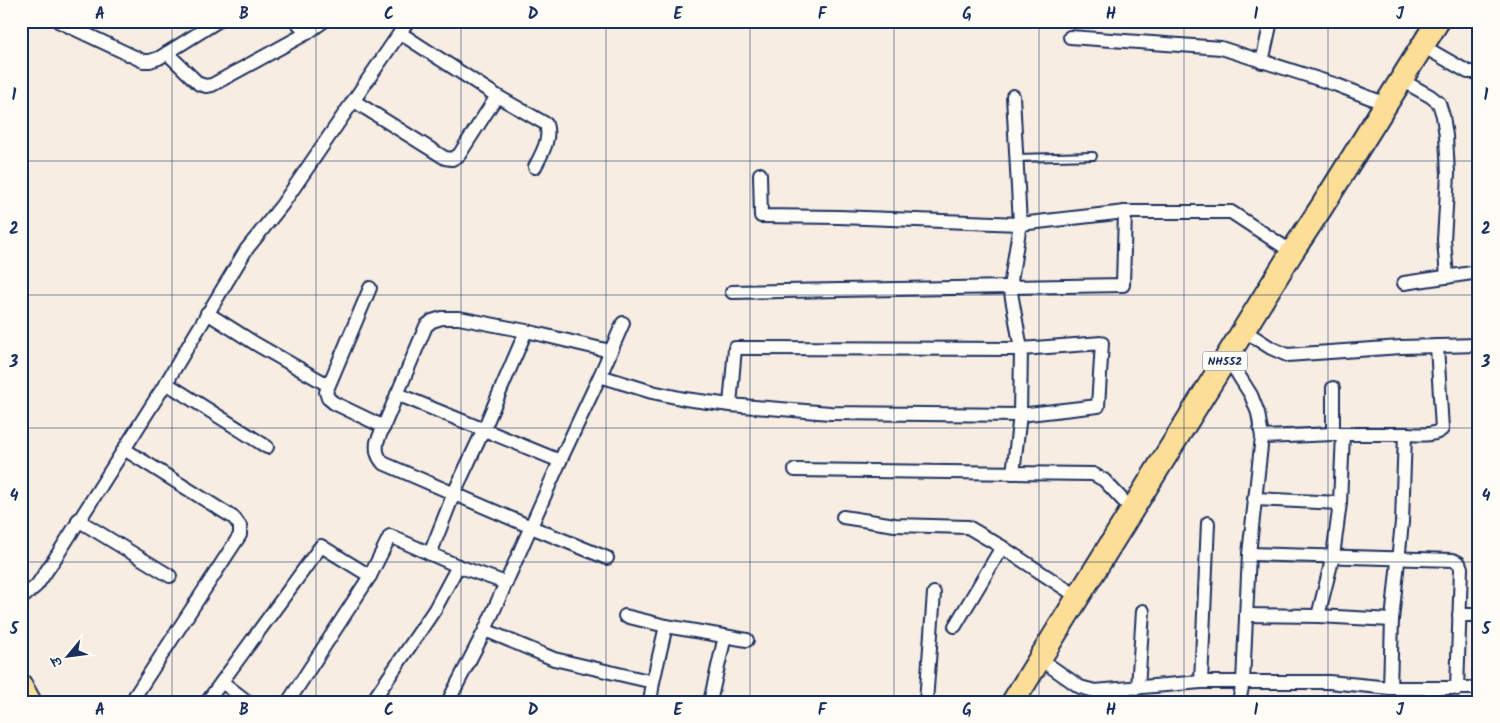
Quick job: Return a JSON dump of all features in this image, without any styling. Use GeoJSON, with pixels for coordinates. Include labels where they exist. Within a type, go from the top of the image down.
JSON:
{"type":"FeatureCollection","features":[{"type":"Feature","properties":{"kind":"highway","name":"NH552"},"geometry":{"type":"LineString","coordinates":[[1013,702],[1292,252],[1438,21]]}},
{"type":"Feature","properties":{"kind":"highway","name":"NH552"},"geometry":{"type":"LineString","coordinates":[[1028,702],[1234,368],[1452,21]]}},
{"type":"Feature","properties":{"kind":"main road"},"geometry":{"type":"LineString","coordinates":[[21,684],[32,702]]}},
{"type":"Feature","properties":{"kind":"street"},"geometry":{"type":"LineString","coordinates":[[58,21],[143,60],[150,61],[167,53],[218,21]]}},
{"type":"Feature","properties":{"kind":"street"},"geometry":{"type":"LineString","coordinates":[[296,21],[307,33]]}},
{"type":"Feature","properties":{"kind":"street"},"geometry":{"type":"LineString","coordinates":[[167,53],[199,84],[212,85],[307,33],[324,21]]}},
{"type":"Feature","properties":{"kind":"street"},"geometry":{"type":"LineString","coordinates":[[21,599],[37,585],[166,383],[246,250],[282,205],[408,21]]}},
{"type":"Feature","properties":{"kind":"street"},"geometry":{"type":"LineString","coordinates":[[1262,62],[1271,21]]}},
{"type":"Feature","properties":{"kind":"street"},"geometry":{"type":"LineString","coordinates":[[400,34],[546,124],[549,131],[548,138],[536,167]]}},
{"type":"Feature","properties":{"kind":"street"},"geometry":{"type":"LineString","coordinates":[[1070,37],[1221,48],[1337,85],[1386,104]]}},
{"type":"Feature","properties":{"kind":"street"},"geometry":{"type":"LineString","coordinates":[[1432,52],[1468,72],[1479,72]]}},
{"type":"Feature","properties":{"kind":"street"},"geometry":{"type":"LineString","coordinates":[[1412,86],[1439,103],[1443,116],[1448,174],[1444,240],[1447,277]]}},
{"type":"Feature","properties":{"kind":"street"},"geometry":{"type":"LineString","coordinates":[[354,101],[445,158],[452,159],[459,155],[498,96]]}},
{"type":"Feature","properties":{"kind":"street"},"geometry":{"type":"LineString","coordinates":[[1012,473],[1020,415],[1021,350],[1010,287],[1020,224],[1013,96]]}},
{"type":"Feature","properties":{"kind":"street"},"geometry":{"type":"LineString","coordinates":[[760,174],[761,216],[1020,224],[1125,212],[1231,212],[1292,252]]}},
{"type":"Feature","properties":{"kind":"street"},"geometry":{"type":"LineString","coordinates":[[732,292],[1123,285],[1125,212]]}},
{"type":"Feature","properties":{"kind":"street"},"geometry":{"type":"LineString","coordinates":[[1404,283],[1479,272]]}},
{"type":"Feature","properties":{"kind":"street"},"geometry":{"type":"LineString","coordinates":[[370,288],[326,392],[328,398],[334,403],[384,427]]}},
{"type":"Feature","properties":{"kind":"street"},"geometry":{"type":"LineString","coordinates":[[207,313],[256,344],[328,385]]}},
{"type":"Feature","properties":{"kind":"street"},"geometry":{"type":"LineString","coordinates":[[607,558],[384,463],[378,457],[377,442],[426,326],[432,321],[442,318],[459,318],[526,331],[610,351]]}},
{"type":"Feature","properties":{"kind":"street"},"geometry":{"type":"LineString","coordinates":[[448,702],[485,630],[623,322]]}},
{"type":"Feature","properties":{"kind":"street"},"geometry":{"type":"LineString","coordinates":[[430,554],[454,493],[526,331]]}},
{"type":"Feature","properties":{"kind":"street"},"geometry":{"type":"LineString","coordinates":[[1254,337],[1287,355],[1401,347],[1479,345]]}},
{"type":"Feature","properties":{"kind":"street"},"geometry":{"type":"LineString","coordinates":[[600,376],[652,392],[730,405],[830,413],[1020,415],[1098,406],[1102,343],[1021,350],[735,348],[730,405]]}},
{"type":"Feature","properties":{"kind":"street"},"geometry":{"type":"LineString","coordinates":[[1262,436],[1433,434],[1438,432],[1442,428],[1437,346]]}},
{"type":"Feature","properties":{"kind":"street"},"geometry":{"type":"LineString","coordinates":[[1234,368],[1251,395],[1258,413],[1262,436],[1249,554],[1243,682],[1239,702]]}},
{"type":"Feature","properties":{"kind":"street"},"geometry":{"type":"LineString","coordinates":[[166,383],[267,447]]}},
{"type":"Feature","properties":{"kind":"street"},"geometry":{"type":"LineString","coordinates":[[1318,616],[1333,556],[1340,503],[1338,434],[1334,388]]}},
{"type":"Feature","properties":{"kind":"street"},"geometry":{"type":"LineString","coordinates":[[398,394],[560,460]]}},
{"type":"Feature","properties":{"kind":"street"},"geometry":{"type":"LineString","coordinates":[[1390,688],[1392,620],[1402,522],[1405,434]]}},
{"type":"Feature","properties":{"kind":"street"},"geometry":{"type":"LineString","coordinates":[[124,449],[234,518],[240,526],[240,534],[130,702]]}},
{"type":"Feature","properties":{"kind":"street"},"geometry":{"type":"LineString","coordinates":[[795,470],[1093,474],[1104,480],[1133,511]]}},
{"type":"Feature","properties":{"kind":"street"},"geometry":{"type":"LineString","coordinates":[[1254,498],[1340,503]]}},
{"type":"Feature","properties":{"kind":"street"},"geometry":{"type":"LineString","coordinates":[[842,517],[896,525],[968,527],[1078,597]]}},
{"type":"Feature","properties":{"kind":"street"},"geometry":{"type":"LineString","coordinates":[[78,520],[170,576]]}},
{"type":"Feature","properties":{"kind":"street"},"geometry":{"type":"LineString","coordinates":[[1201,682],[1208,523]]}},
{"type":"Feature","properties":{"kind":"street"},"geometry":{"type":"LineString","coordinates":[[288,702],[370,576],[390,536],[458,566],[506,583]]}},
{"type":"Feature","properties":{"kind":"street"},"geometry":{"type":"LineString","coordinates":[[207,702],[321,546],[370,576]]}},
{"type":"Feature","properties":{"kind":"street"},"geometry":{"type":"LineString","coordinates":[[955,626],[1002,547]]}},
{"type":"Feature","properties":{"kind":"street"},"geometry":{"type":"LineString","coordinates":[[1249,554],[1453,560],[1459,563],[1462,568],[1457,689]]}},
{"type":"Feature","properties":{"kind":"street"},"geometry":{"type":"LineString","coordinates":[[372,702],[435,609],[458,566]]}},
{"type":"Feature","properties":{"kind":"street"},"geometry":{"type":"LineString","coordinates":[[926,702],[934,593]]}},
{"type":"Feature","properties":{"kind":"street"},"geometry":{"type":"LineString","coordinates":[[1138,688],[1143,610]]}},
{"type":"Feature","properties":{"kind":"street"},"geometry":{"type":"LineString","coordinates":[[1246,615],[1392,620]]}},
{"type":"Feature","properties":{"kind":"street"},"geometry":{"type":"LineString","coordinates":[[1459,615],[1479,615]]}},
{"type":"Feature","properties":{"kind":"street"},"geometry":{"type":"LineString","coordinates":[[625,616],[666,626],[747,640]]}},
{"type":"Feature","properties":{"kind":"street"},"geometry":{"type":"LineString","coordinates":[[650,702],[666,626]]}},
{"type":"Feature","properties":{"kind":"street"},"geometry":{"type":"LineString","coordinates":[[485,630],[554,659],[653,682]]}},
{"type":"Feature","properties":{"kind":"street"},"geometry":{"type":"LineString","coordinates":[[710,702],[725,636]]}},
{"type":"Feature","properties":{"kind":"street"},"geometry":{"type":"LineString","coordinates":[[1050,666],[1080,687],[1095,691],[1201,682],[1329,682],[1390,688],[1479,688]]}},
{"type":"Feature","properties":{"kind":"street"},"geometry":{"type":"LineString","coordinates":[[222,682],[248,702]]}},
{"type":"Feature","properties":{"kind":"lane"},"geometry":{"type":"LineString","coordinates":[[1016,158],[1093,156]]}}]}
